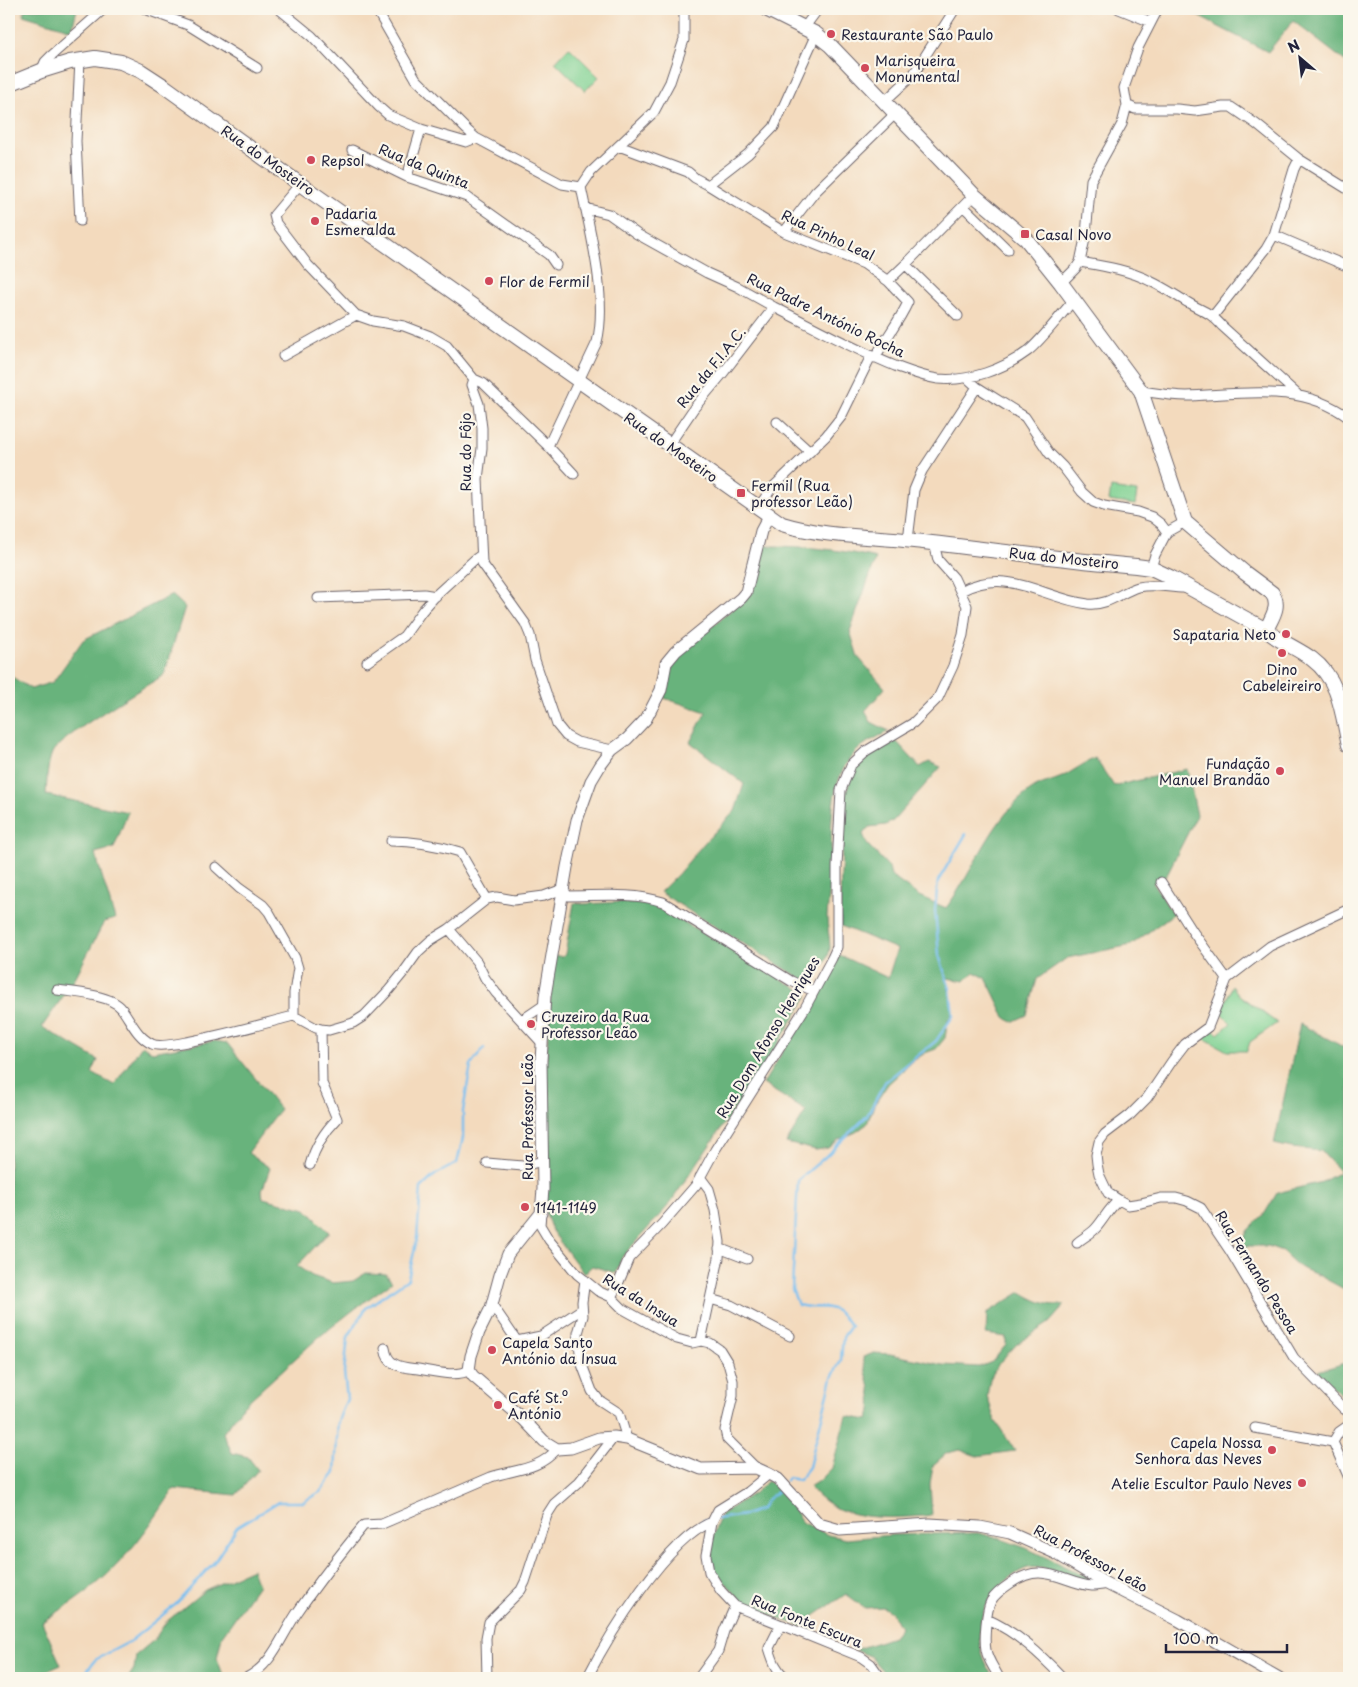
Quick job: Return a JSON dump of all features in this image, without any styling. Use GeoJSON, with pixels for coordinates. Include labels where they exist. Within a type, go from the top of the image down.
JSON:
{"type":"FeatureCollection","features":[{"type":"Feature","properties":{"kind":"main road"},"geometry":{"type":"LineString","coordinates":[[766,9],[816,34],[830,45],[974,195],[1026,239],[1062,283],[1141,391],[1185,522],[1245,573],[1272,593],[1277,606],[1266,630]]}},
{"type":"Feature","properties":{"kind":"main road","name":"Rua do Mosteiro"},"geometry":{"type":"LineString","coordinates":[[9,84],[41,71],[94,58],[121,62],[140,71],[177,95],[782,524],[798,529],[1151,568],[1266,630],[1311,658],[1326,670],[1344,699],[1349,745]]}},
{"type":"Feature","properties":{"kind":"street"},"geometry":{"type":"LineString","coordinates":[[41,71],[45,62],[52,55],[104,9]]}},
{"type":"Feature","properties":{"kind":"street"},"geometry":{"type":"LineString","coordinates":[[144,9],[188,24],[257,68]]}},
{"type":"Feature","properties":{"kind":"street"},"geometry":{"type":"LineString","coordinates":[[279,9],[312,36],[378,107],[388,115],[421,129],[466,142],[476,138]]}},
{"type":"Feature","properties":{"kind":"street"},"geometry":{"type":"LineString","coordinates":[[376,9],[416,79],[476,138],[562,184],[581,187]]}},
{"type":"Feature","properties":{"kind":"street"},"geometry":{"type":"LineString","coordinates":[[548,446],[597,342],[600,330],[601,302],[581,187],[591,172],[654,112],[670,82],[684,40],[684,9]]}},
{"type":"Feature","properties":{"kind":"street"},"geometry":{"type":"LineString","coordinates":[[804,28],[818,9]]}},
{"type":"Feature","properties":{"kind":"street"},"geometry":{"type":"LineString","coordinates":[[884,101],[913,75],[955,9]]}},
{"type":"Feature","properties":{"kind":"street"},"geometry":{"type":"LineString","coordinates":[[1119,9],[1151,22]]}},
{"type":"Feature","properties":{"kind":"street"},"geometry":{"type":"LineString","coordinates":[[1062,283],[1080,262],[1086,234],[1091,180],[1122,124],[1127,105],[1124,88],[1138,48],[1158,9]]}},
{"type":"Feature","properties":{"kind":"street"},"geometry":{"type":"LineString","coordinates":[[708,185],[748,154],[774,127],[816,34]]}},
{"type":"Feature","properties":{"kind":"street"},"geometry":{"type":"LineString","coordinates":[[80,60],[76,112],[76,163],[80,221]]}},
{"type":"Feature","properties":{"kind":"street"},"geometry":{"type":"LineString","coordinates":[[1127,105],[1135,109],[1196,111],[1232,107],[1299,159],[1349,190]]}},
{"type":"Feature","properties":{"kind":"street"},"geometry":{"type":"LineString","coordinates":[[784,232],[815,192],[896,113]]}},
{"type":"Feature","properties":{"kind":"street"},"geometry":{"type":"LineString","coordinates":[[407,176],[421,129]]}},
{"type":"Feature","properties":{"kind":"street","name":"Rua Pinho Leal"},"geometry":{"type":"LineString","coordinates":[[619,146],[688,172],[784,232],[864,264],[888,281],[908,302],[893,330],[873,357]]}},
{"type":"Feature","properties":{"kind":"street","name":"Rua da Quinta"},"geometry":{"type":"LineString","coordinates":[[352,150],[407,176],[467,197],[549,255],[556,265]]}},
{"type":"Feature","properties":{"kind":"street"},"geometry":{"type":"LineString","coordinates":[[1213,316],[1266,249],[1274,235],[1294,169],[1299,159]]}},
{"type":"Feature","properties":{"kind":"street"},"geometry":{"type":"LineString","coordinates":[[283,356],[356,316],[308,264],[276,223],[274,215],[300,184]]}},
{"type":"Feature","properties":{"kind":"street"},"geometry":{"type":"LineString","coordinates":[[888,281],[974,195]]}},
{"type":"Feature","properties":{"kind":"street"},"geometry":{"type":"LineString","coordinates":[[963,206],[1008,250]]}},
{"type":"Feature","properties":{"kind":"street","name":"Rua Padre António Rocha"},"geometry":{"type":"LineString","coordinates":[[585,208],[609,214],[637,234],[707,273],[738,287],[873,357],[915,374],[937,379],[968,378],[1008,364],[1030,350],[1074,300]]}},
{"type":"Feature","properties":{"kind":"street"},"geometry":{"type":"LineString","coordinates":[[1274,235],[1349,267]]}},
{"type":"Feature","properties":{"kind":"street"},"geometry":{"type":"LineString","coordinates":[[1080,262],[1139,276],[1213,316],[1296,394]]}},
{"type":"Feature","properties":{"kind":"street"},"geometry":{"type":"LineString","coordinates":[[906,264],[958,316]]}},
{"type":"Feature","properties":{"kind":"street","name":"Rua da F.I.A.C."},"geometry":{"type":"LineString","coordinates":[[669,445],[694,408],[730,365],[774,306]]}},
{"type":"Feature","properties":{"kind":"street","name":"Rua do Fôjo"},"geometry":{"type":"LineString","coordinates":[[356,316],[404,326],[430,336],[447,346],[474,379],[472,385],[479,404],[482,428],[482,448],[478,480],[482,563],[524,623],[530,635],[535,660],[557,725],[566,736],[577,742],[612,750]]}},
{"type":"Feature","properties":{"kind":"street"},"geometry":{"type":"LineString","coordinates":[[763,512],[771,489],[826,436],[841,417],[873,357]]}},
{"type":"Feature","properties":{"kind":"street"},"geometry":{"type":"LineString","coordinates":[[968,378],[977,387],[1025,417],[1049,453],[1082,492],[1093,502],[1152,517],[1162,524],[1167,532]]}},
{"type":"Feature","properties":{"kind":"street"},"geometry":{"type":"LineString","coordinates":[[474,379],[482,383],[548,446],[574,474]]}},
{"type":"Feature","properties":{"kind":"street"},"geometry":{"type":"LineString","coordinates":[[908,540],[914,490],[922,471],[977,387]]}},
{"type":"Feature","properties":{"kind":"street"},"geometry":{"type":"LineString","coordinates":[[1141,391],[1184,396],[1248,392],[1296,394],[1337,409],[1349,418]]}},
{"type":"Feature","properties":{"kind":"street"},"geometry":{"type":"LineString","coordinates":[[777,422],[810,452]]}},
{"type":"Feature","properties":{"kind":"street","name":"Rua Professor Leão"},"geometry":{"type":"LineString","coordinates":[[541,1213],[544,1005],[563,889],[577,820],[592,781],[612,750],[627,739],[646,719],[661,690],[666,664],[676,650],[742,598],[746,592],[753,570],[763,512]]}},
{"type":"Feature","properties":{"kind":"street"},"geometry":{"type":"LineString","coordinates":[[1151,568],[1167,532],[1185,522]]}},
{"type":"Feature","properties":{"kind":"street","name":"Rua Dom Afonso Henriques"},"geometry":{"type":"LineString","coordinates":[[611,1297],[629,1258],[696,1185],[715,1150],[783,1044],[832,958],[836,947],[836,866],[841,790],[851,765],[866,751],[913,723],[938,698],[953,666],[963,636],[967,606],[954,578],[938,560],[934,543]]}},
{"type":"Feature","properties":{"kind":"street"},"geometry":{"type":"LineString","coordinates":[[367,662],[404,636],[436,596],[481,555]]}},
{"type":"Feature","properties":{"kind":"street"},"geometry":{"type":"LineString","coordinates":[[961,591],[983,583],[1004,581],[1089,604],[1112,600],[1137,587],[1189,587]]}},
{"type":"Feature","properties":{"kind":"street"},"geometry":{"type":"LineString","coordinates":[[318,598],[424,594],[436,596]]}},
{"type":"Feature","properties":{"kind":"street"},"geometry":{"type":"LineString","coordinates":[[391,841],[433,844],[460,852],[486,898]]}},
{"type":"Feature","properties":{"kind":"street"},"geometry":{"type":"LineString","coordinates":[[216,867],[269,912],[295,958],[298,968],[294,993],[294,1016]]}},
{"type":"Feature","properties":{"kind":"street"},"geometry":{"type":"LineString","coordinates":[[1161,882],[1192,932],[1227,979]]}},
{"type":"Feature","properties":{"kind":"street"},"geometry":{"type":"LineString","coordinates":[[57,990],[84,993],[121,1007],[138,1033],[152,1045],[164,1046],[212,1037],[294,1016],[316,1028],[329,1030],[353,1023],[364,1016],[398,979],[418,952],[486,898],[497,896],[514,900],[544,896],[563,889],[568,896],[626,895],[647,897],[662,902],[791,981],[814,992]]}},
{"type":"Feature","properties":{"kind":"street"},"geometry":{"type":"LineString","coordinates":[[1077,1243],[1083,1237],[1089,1236],[1112,1205],[1119,1200],[1108,1193],[1099,1174],[1096,1155],[1099,1142],[1105,1134],[1148,1098],[1172,1060],[1185,1044],[1208,1027],[1227,979],[1270,946],[1349,909]]}},
{"type":"Feature","properties":{"kind":"street"},"geometry":{"type":"LineString","coordinates":[[449,928],[477,962],[485,978],[496,993],[542,1043]]}},
{"type":"Feature","properties":{"kind":"street"},"geometry":{"type":"LineString","coordinates":[[522,1020],[544,1005]]}},
{"type":"Feature","properties":{"kind":"street"},"geometry":{"type":"LineString","coordinates":[[310,1165],[314,1150],[337,1119],[322,1083],[320,1061],[321,1029]]}},
{"type":"Feature","properties":{"kind":"street"},"geometry":{"type":"LineString","coordinates":[[487,1163],[523,1166],[543,1162]]}},
{"type":"Feature","properties":{"kind":"street"},"geometry":{"type":"LineString","coordinates":[[700,1177],[709,1189],[720,1242],[701,1341]]}},
{"type":"Feature","properties":{"kind":"street","name":"Rua Fernando Pessoa"},"geometry":{"type":"LineString","coordinates":[[1119,1200],[1128,1205],[1161,1198],[1176,1198],[1201,1208],[1294,1358],[1349,1412]]}},
{"type":"Feature","properties":{"kind":"street"},"geometry":{"type":"LineString","coordinates":[[246,1678],[263,1667],[276,1652],[294,1616],[364,1525],[382,1524],[502,1473],[526,1470],[537,1465],[557,1449],[544,1441],[523,1419],[473,1376],[469,1370],[471,1356],[491,1308],[508,1254],[541,1213]]}},
{"type":"Feature","properties":{"kind":"street","name":"Rua da Insua"},"geometry":{"type":"LineString","coordinates":[[541,1213],[540,1225],[562,1256],[584,1280],[598,1291],[611,1297],[623,1309],[677,1339],[692,1343],[701,1341],[710,1343],[720,1350],[728,1362],[733,1381],[733,1396],[725,1430],[727,1439],[756,1468]]}},
{"type":"Feature","properties":{"kind":"street"},"geometry":{"type":"LineString","coordinates":[[719,1249],[747,1259]]}},
{"type":"Feature","properties":{"kind":"street"},"geometry":{"type":"LineString","coordinates":[[584,1280],[583,1316],[578,1333],[586,1378],[599,1400],[619,1414],[627,1439]]}},
{"type":"Feature","properties":{"kind":"street"},"geometry":{"type":"LineString","coordinates":[[494,1296],[493,1306],[518,1341],[541,1336],[582,1308]]}},
{"type":"Feature","properties":{"kind":"street"},"geometry":{"type":"LineString","coordinates":[[710,1299],[731,1306],[790,1336]]}},
{"type":"Feature","properties":{"kind":"street"},"geometry":{"type":"LineString","coordinates":[[385,1348],[387,1357],[394,1364],[405,1368],[434,1373],[465,1373],[469,1370]]}},
{"type":"Feature","properties":{"kind":"street"},"geometry":{"type":"LineString","coordinates":[[1333,1442],[1339,1432],[1349,1425]]}},
{"type":"Feature","properties":{"kind":"street"},"geometry":{"type":"LineString","coordinates":[[1255,1428],[1333,1442]]}},
{"type":"Feature","properties":{"kind":"street"},"geometry":{"type":"LineString","coordinates":[[487,1678],[486,1638],[489,1622],[521,1590],[547,1515],[554,1504],[579,1482],[614,1437]]}},
{"type":"Feature","properties":{"kind":"street","name":"Rua Professor Leão"},"geometry":{"type":"LineString","coordinates":[[557,1449],[571,1448],[599,1438],[614,1437],[627,1439],[701,1469],[756,1468],[774,1476],[819,1524],[840,1530],[930,1524],[980,1527],[1010,1533],[1055,1553],[1107,1584],[1178,1620],[1279,1678]]}},
{"type":"Feature","properties":{"kind":"street"},"geometry":{"type":"LineString","coordinates":[[1333,1442],[1349,1478]]}},
{"type":"Feature","properties":{"kind":"street"},"geometry":{"type":"LineString","coordinates":[[587,1678],[626,1612],[656,1572],[684,1540],[713,1519],[718,1510],[774,1476]]}},
{"type":"Feature","properties":{"kind":"street","name":"Rua Fonte Escura"},"geometry":{"type":"LineString","coordinates":[[713,1519],[706,1555],[709,1572],[721,1591],[735,1606],[861,1657],[871,1664],[881,1678]]}},
{"type":"Feature","properties":{"kind":"street"},"geometry":{"type":"LineString","coordinates":[[999,1678],[986,1650],[987,1619],[991,1601],[1005,1587],[1022,1575],[1040,1573],[1085,1585],[1107,1584]]}},
{"type":"Feature","properties":{"kind":"street"},"geometry":{"type":"LineString","coordinates":[[700,1676],[718,1652],[724,1631],[735,1606]]}},
{"type":"Feature","properties":{"kind":"street"},"geometry":{"type":"LineString","coordinates":[[987,1619],[1020,1638],[1040,1653],[1063,1678]]}},
{"type":"Feature","properties":{"kind":"street"},"geometry":{"type":"LineString","coordinates":[[783,1625],[769,1648],[778,1672],[786,1678]]}},
{"type":"Feature","properties":{"kind":"green space"},"geometry":{"type":"Polygon","coordinates":[[[25,9],[77,9],[72,30],[23,15],[25,9]]]}},
{"type":"Feature","properties":{"kind":"green space"},"geometry":{"type":"Polygon","coordinates":[[[1184,9],[1349,9],[1349,59],[1346,62],[1293,21],[1268,52],[1184,9]]]}},
{"type":"Feature","properties":{"kind":"green space"},"geometry":{"type":"Polygon","coordinates":[[[569,47],[599,77],[585,91],[555,62],[569,47]]]}},
{"type":"Feature","properties":{"kind":"green space"},"geometry":{"type":"Polygon","coordinates":[[[1111,488],[1137,492],[1135,505],[1109,501],[1111,488]]]}},
{"type":"Feature","properties":{"kind":"green space"},"geometry":{"type":"Polygon","coordinates":[[[765,546],[849,552],[876,558],[850,631],[858,657],[885,688],[865,711],[871,722],[889,731],[868,742],[854,753],[838,782],[832,816],[831,874],[827,917],[830,948],[825,962],[809,983],[660,892],[735,811],[744,784],[690,742],[706,712],[664,698],[673,660],[752,592],[765,546]]]}},
{"type":"Feature","properties":{"kind":"green space"},"geometry":{"type":"Polygon","coordinates":[[[172,595],[185,607],[164,675],[104,712],[70,736],[58,746],[50,758],[46,795],[128,812],[114,848],[95,853],[115,919],[104,922],[73,982],[42,1027],[98,1060],[92,1073],[114,1085],[142,1045],[152,1052],[215,1041],[227,1043],[280,1109],[248,1153],[270,1168],[262,1191],[263,1198],[306,1209],[329,1232],[297,1266],[312,1276],[333,1283],[353,1281],[366,1273],[386,1274],[392,1282],[319,1337],[243,1406],[223,1433],[232,1453],[248,1457],[258,1470],[236,1495],[174,1489],[145,1532],[123,1559],[79,1598],[42,1622],[61,1665],[36,1676],[9,1677],[9,675],[31,689],[53,682],[83,640],[172,595]]]}},
{"type":"Feature","properties":{"kind":"green space"},"geometry":{"type":"Polygon","coordinates":[[[896,741],[920,767],[929,762],[941,767],[893,821],[886,825],[869,827],[863,834],[867,844],[889,867],[891,876],[919,896],[946,908],[1006,813],[1034,788],[1062,777],[1095,758],[1114,786],[1187,769],[1197,815],[1166,876],[1153,883],[1173,914],[1131,945],[1067,958],[1037,979],[1027,1015],[1012,1022],[1005,1017],[986,978],[974,972],[965,981],[947,978],[953,1012],[948,1020],[945,1038],[936,1049],[925,1053],[913,1061],[888,1084],[874,1105],[867,1124],[856,1132],[838,1140],[828,1148],[816,1150],[786,1143],[806,1111],[763,1084],[839,955],[888,978],[897,949],[841,926],[840,901],[844,800],[853,770],[873,753],[896,741]]]}},
{"type":"Feature","properties":{"kind":"green space"},"geometry":{"type":"Polygon","coordinates":[[[623,902],[650,904],[720,942],[808,995],[770,1057],[668,1206],[622,1257],[616,1273],[592,1266],[584,1274],[552,1231],[545,1211],[544,1097],[553,955],[563,957],[565,954],[574,903],[623,902]]]}},
{"type":"Feature","properties":{"kind":"green space"},"geometry":{"type":"Polygon","coordinates":[[[1232,986],[1239,995],[1277,1023],[1250,1042],[1247,1051],[1227,1051],[1202,1037],[1212,1028],[1218,1034],[1231,1023],[1220,1012],[1232,986]]]}},
{"type":"Feature","properties":{"kind":"green space"},"geometry":{"type":"Polygon","coordinates":[[[1300,1024],[1349,1050],[1349,1300],[1346,1290],[1299,1267],[1282,1251],[1268,1246],[1240,1246],[1248,1230],[1265,1213],[1277,1193],[1322,1182],[1340,1172],[1321,1151],[1274,1144],[1300,1024]]]}},
{"type":"Feature","properties":{"kind":"green space"},"geometry":{"type":"Polygon","coordinates":[[[1021,1292],[1052,1305],[1065,1305],[1049,1323],[1017,1344],[999,1363],[990,1379],[987,1396],[995,1420],[1015,1451],[977,1456],[960,1450],[947,1453],[933,1465],[930,1484],[932,1515],[888,1518],[854,1514],[829,1504],[809,1487],[820,1480],[832,1468],[846,1416],[868,1420],[871,1397],[863,1357],[874,1353],[890,1354],[943,1365],[979,1367],[992,1362],[1006,1345],[1006,1337],[986,1334],[987,1313],[1021,1292]]]}},
{"type":"Feature","properties":{"kind":"green space"},"geometry":{"type":"Polygon","coordinates":[[[1349,1362],[1349,1403],[1318,1371],[1349,1362]]]}},
{"type":"Feature","properties":{"kind":"green space"},"geometry":{"type":"Polygon","coordinates":[[[768,1481],[784,1494],[802,1522],[828,1535],[846,1539],[892,1535],[978,1533],[1026,1548],[1091,1579],[1078,1579],[1045,1569],[1028,1568],[1005,1582],[987,1604],[980,1628],[982,1653],[987,1666],[995,1678],[892,1678],[885,1674],[870,1656],[855,1650],[893,1637],[900,1628],[892,1613],[883,1607],[865,1608],[846,1594],[808,1620],[804,1627],[743,1603],[717,1573],[711,1560],[711,1541],[721,1514],[754,1493],[768,1481]]]}},
{"type":"Feature","properties":{"kind":"green space"},"geometry":{"type":"Polygon","coordinates":[[[252,1569],[258,1585],[222,1636],[217,1658],[224,1678],[128,1678],[134,1669],[136,1655],[154,1640],[166,1622],[205,1590],[252,1569]]]}},
{"type":"Feature","properties":{"kind":"waterway"},"geometry":{"type":"LineString","coordinates":[[786,1481],[788,1478],[799,1480],[809,1467],[832,1378],[841,1360],[843,1337],[851,1326],[844,1317],[832,1309],[798,1305],[792,1289],[798,1180],[824,1158],[867,1116],[885,1082],[936,1041],[953,1016],[950,989],[939,955],[935,910],[938,881],[966,834]]}},
{"type":"Feature","properties":{"kind":"waterway"},"geometry":{"type":"LineString","coordinates":[[82,1678],[95,1660],[129,1642],[175,1605],[215,1561],[237,1527],[278,1502],[303,1502],[320,1492],[335,1473],[338,1421],[347,1399],[344,1372],[348,1337],[366,1308],[408,1279],[417,1238],[421,1188],[435,1175],[457,1163],[463,1138],[463,1111],[471,1065],[484,1048]]}},
{"type":"Feature","properties":{"kind":"waterway"},"geometry":{"type":"LineString","coordinates":[[716,1519],[745,1515],[761,1509],[766,1501],[781,1487]]}},
{"type":"Feature","properties":{"kind":"waterway"},"geometry":{"type":"LineString","coordinates":[[679,1540],[684,1534],[704,1520],[708,1520]]}},
{"type":"Feature","properties":{"kind":"place","name":"Restaurante São Paulo"},"geometry":{"type":"Point","coordinates":[831,34]}},
{"type":"Feature","properties":{"kind":"place","name":"Marisqueira Monumental"},"geometry":{"type":"Point","coordinates":[865,68]}},
{"type":"Feature","properties":{"kind":"place","name":"Repsol"},"geometry":{"type":"Point","coordinates":[311,160]}},
{"type":"Feature","properties":{"kind":"place","name":"Padaria Esmeralda"},"geometry":{"type":"Point","coordinates":[315,221]}},
{"type":"Feature","properties":{"kind":"place","name":"Casal Novo"},"geometry":{"type":"Point","coordinates":[1025,234]}},
{"type":"Feature","properties":{"kind":"place","name":"Flor de Fermil"},"geometry":{"type":"Point","coordinates":[489,281]}},
{"type":"Feature","properties":{"kind":"place","name":"Fermil (Rua professor Leão)"},"geometry":{"type":"Point","coordinates":[741,493]}},
{"type":"Feature","properties":{"kind":"place","name":"Sapataria Neto"},"geometry":{"type":"Point","coordinates":[1286,634]}},
{"type":"Feature","properties":{"kind":"place","name":"Dino Cabeleireiro"},"geometry":{"type":"Point","coordinates":[1282,653]}},
{"type":"Feature","properties":{"kind":"place","name":"Fundação Manuel Brandão"},"geometry":{"type":"Point","coordinates":[1280,771]}},
{"type":"Feature","properties":{"kind":"place","name":"Cruzeiro da Rua Professor Leão"},"geometry":{"type":"Point","coordinates":[531,1024]}},
{"type":"Feature","properties":{"kind":"place","name":"1141-1149"},"geometry":{"type":"Point","coordinates":[525,1207]}},
{"type":"Feature","properties":{"kind":"place","name":"Capela Santo António da Ínsua"},"geometry":{"type":"Point","coordinates":[492,1350]}},
{"type":"Feature","properties":{"kind":"place","name":"Café St.º António"},"geometry":{"type":"Point","coordinates":[498,1405]}},
{"type":"Feature","properties":{"kind":"place","name":"Capela Nossa Senhora das Neves"},"geometry":{"type":"Point","coordinates":[1272,1450]}},
{"type":"Feature","properties":{"kind":"place","name":"Atelie Escultor Paulo Neves"},"geometry":{"type":"Point","coordinates":[1302,1483]}}]}
